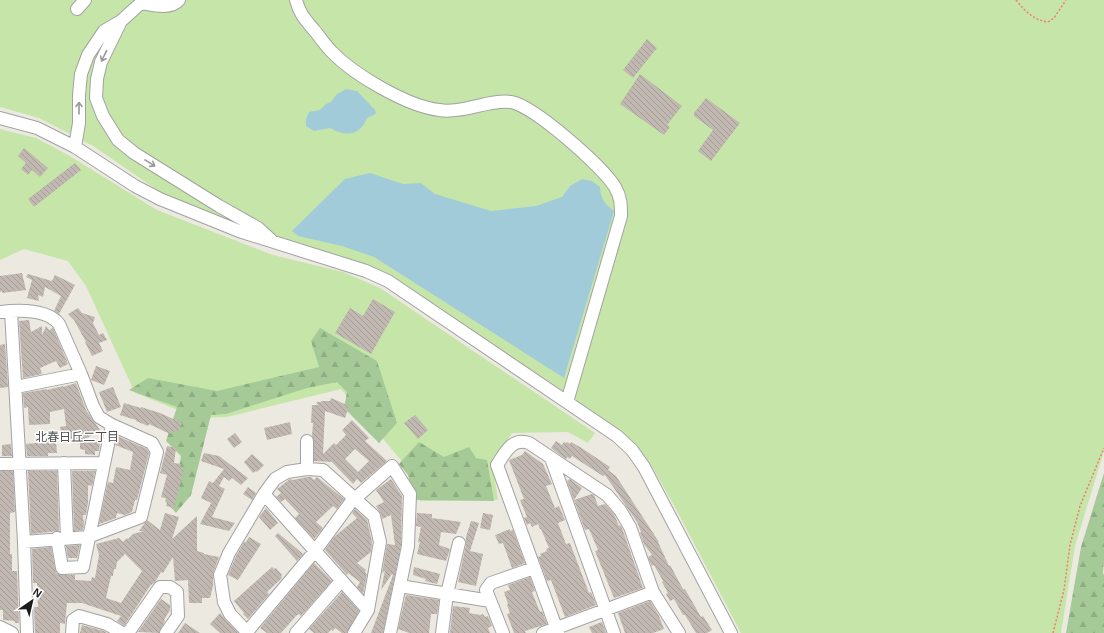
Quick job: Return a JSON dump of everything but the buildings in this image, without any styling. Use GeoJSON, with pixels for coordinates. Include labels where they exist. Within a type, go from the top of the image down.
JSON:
{"type":"FeatureCollection","features":[{"type":"Feature","properties":{"kind":"street"},"geometry":{"type":"LineString","coordinates":[[75,147],[79,122],[81,74],[88,55],[104,31],[121,21],[141,1],[161,6],[176,3],[179,0]]}},
{"type":"Feature","properties":{"kind":"street"},"geometry":{"type":"LineString","coordinates":[[296,0],[299,11],[332,52],[353,70],[388,92],[409,102],[439,111],[462,109],[501,102],[512,102],[526,108],[568,139],[600,168],[614,187],[621,200],[622,216],[567,402]]}},
{"type":"Feature","properties":{"kind":"street"},"geometry":{"type":"LineString","coordinates":[[121,21],[101,62],[97,79],[96,98],[103,116],[118,140],[134,153],[258,228],[273,242]]}},
{"type":"Feature","properties":{"kind":"street"},"geometry":{"type":"LineString","coordinates":[[0,118],[37,128],[75,147],[135,186],[160,199],[239,231],[366,271],[388,281],[617,436],[640,461],[731,633]]}},
{"type":"Feature","properties":{"kind":"street"},"geometry":{"type":"LineString","coordinates":[[24,542],[88,537],[141,517],[158,452],[152,443],[112,425],[99,417],[59,324],[54,318],[42,313],[5,312],[16,387],[27,633]]}},
{"type":"Feature","properties":{"kind":"street"},"geometry":{"type":"LineString","coordinates":[[16,387],[81,374]]}},
{"type":"Feature","properties":{"kind":"street"},"geometry":{"type":"LineString","coordinates":[[64,464],[62,568],[83,567],[112,425]]}},
{"type":"Feature","properties":{"kind":"street"},"geometry":{"type":"LineString","coordinates":[[307,440],[307,469]]}},
{"type":"Feature","properties":{"kind":"street"},"geometry":{"type":"LineString","coordinates":[[557,631],[497,465],[510,446],[517,442],[523,441],[529,443],[607,496],[620,510],[630,527],[654,592],[679,633]]}},
{"type":"Feature","properties":{"kind":"street"},"geometry":{"type":"LineString","coordinates":[[551,458],[614,633]]}},
{"type":"Feature","properties":{"kind":"street"},"geometry":{"type":"LineString","coordinates":[[0,464],[104,463]]}},
{"type":"Feature","properties":{"kind":"street"},"geometry":{"type":"LineString","coordinates":[[354,633],[368,610],[380,542],[374,516],[356,499],[324,470],[307,469],[287,472],[275,479],[264,494],[229,553],[220,575],[224,602],[230,614],[247,633],[315,551],[352,502],[356,499],[392,466],[410,494],[408,546],[390,633]]}},
{"type":"Feature","properties":{"kind":"street"},"geometry":{"type":"LineString","coordinates":[[264,494],[368,610]]}},
{"type":"Feature","properties":{"kind":"street"},"geometry":{"type":"LineString","coordinates":[[442,633],[447,594],[459,543]]}},
{"type":"Feature","properties":{"kind":"street"},"geometry":{"type":"LineString","coordinates":[[503,633],[486,590],[491,583],[534,568]]}},
{"type":"Feature","properties":{"kind":"street"},"geometry":{"type":"LineString","coordinates":[[296,633],[341,581]]}},
{"type":"Feature","properties":{"kind":"street"},"geometry":{"type":"LineString","coordinates":[[400,586],[490,601]]}},
{"type":"Feature","properties":{"kind":"street"},"geometry":{"type":"LineString","coordinates":[[128,633],[160,587],[170,587],[177,592],[178,616],[166,633]]}},
{"type":"Feature","properties":{"kind":"street"},"geometry":{"type":"LineString","coordinates":[[543,633],[557,631],[605,609],[654,592]]}},
{"type":"Feature","properties":{"kind":"street"},"geometry":{"type":"LineString","coordinates":[[72,633],[73,620],[79,616],[106,624],[122,633]]}},
{"type":"Feature","properties":{"kind":"street"},"geometry":{"type":"LineString","coordinates":[[0,627],[12,633]]}},
{"type":"Feature","properties":{"kind":"path"},"geometry":{"type":"LineString","coordinates":[[1016,0],[1027,13],[1040,21],[1048,22],[1054,18],[1066,0]]}},
{"type":"Feature","properties":{"kind":"path"},"geometry":{"type":"LineString","coordinates":[[1053,633],[1064,590],[1070,545],[1080,506],[1104,448]]}},
{"type":"Feature","properties":{"kind":"green space"},"geometry":{"type":"Polygon","coordinates":[[[0,0],[1104,0],[1104,451],[1075,546],[1061,633],[741,633],[676,509],[650,463],[628,439],[398,281],[372,267],[242,226],[163,194],[93,146],[39,118],[0,107],[0,0]]]}},
{"type":"Feature","properties":{"kind":"green space"},"geometry":{"type":"Polygon","coordinates":[[[0,129],[36,138],[70,156],[157,210],[273,255],[343,272],[380,288],[595,433],[588,443],[568,432],[512,433],[492,463],[498,500],[420,501],[411,472],[341,389],[227,417],[198,418],[135,393],[86,286],[68,261],[24,249],[0,260],[0,129]]]}},
{"type":"Feature","properties":{"kind":"green space"},"geometry":{"type":"Polygon","coordinates":[[[320,328],[377,361],[397,423],[379,443],[344,408],[347,392],[337,382],[307,388],[226,414],[211,415],[191,495],[176,513],[165,501],[177,477],[181,456],[166,441],[177,407],[129,390],[148,378],[217,391],[319,367],[311,341],[320,328]]]}},
{"type":"Feature","properties":{"kind":"green space"},"geometry":{"type":"Polygon","coordinates":[[[419,442],[444,457],[469,447],[476,458],[487,460],[494,501],[415,500],[408,475],[399,464],[419,442]]]}},
{"type":"Feature","properties":{"kind":"green space"},"geometry":{"type":"Polygon","coordinates":[[[1104,473],[1104,633],[1066,633],[1081,547],[1104,473]]]}},
{"type":"Feature","properties":{"kind":"water"},"geometry":{"type":"Polygon","coordinates":[[[346,89],[357,91],[375,110],[376,113],[367,118],[360,128],[352,133],[341,133],[330,128],[314,131],[306,126],[306,119],[309,112],[320,110],[326,104],[331,102],[337,94],[346,89]]]}},
{"type":"Feature","properties":{"kind":"water"},"geometry":{"type":"Polygon","coordinates":[[[370,173],[403,184],[421,183],[435,194],[491,211],[536,206],[562,197],[570,186],[582,179],[592,181],[600,187],[601,195],[604,201],[614,211],[564,378],[374,257],[342,246],[298,236],[292,231],[345,179],[370,173]]]}},
{"type":"Feature","properties":{"kind":"district","name":"北春日丘二丁目"},"geometry":{"type":"Point","coordinates":[77,437]}}]}
